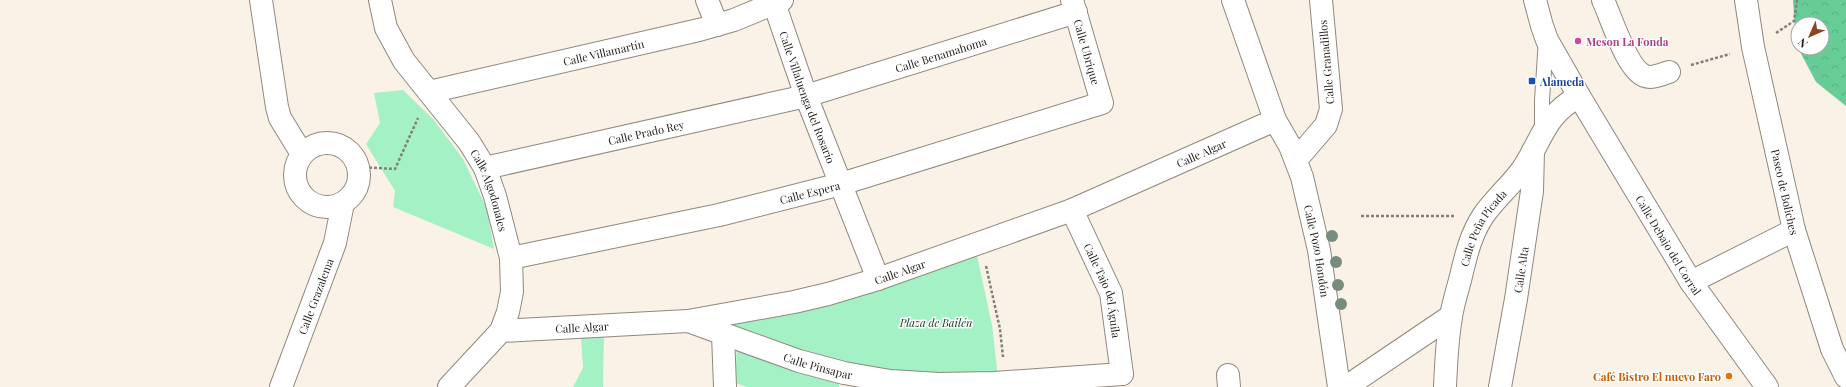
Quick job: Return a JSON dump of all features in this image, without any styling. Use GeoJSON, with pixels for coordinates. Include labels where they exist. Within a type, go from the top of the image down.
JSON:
{"type":"FeatureCollection","features":[{"type":"Feature","properties":{"kind":"street"},"geometry":{"type":"LineString","coordinates":[[261,0],[277,107],[280,118],[302,154]]}},
{"type":"Feature","properties":{"kind":"street","name":"Calle Algodonales"},"geometry":{"type":"LineString","coordinates":[[382,0],[386,28],[394,45],[404,61],[469,142],[485,168],[495,196],[511,258],[512,292],[508,312],[501,331],[449,387]]}},
{"type":"Feature","properties":{"kind":"street"},"geometry":{"type":"LineString","coordinates":[[707,0],[718,25]]}},
{"type":"Feature","properties":{"kind":"street","name":"Calle Pozo Hondón"},"geometry":{"type":"LineString","coordinates":[[1233,0],[1275,120],[1296,160],[1302,177],[1319,250],[1339,387]]}},
{"type":"Feature","properties":{"kind":"street","name":"Calle Granadillos"},"geometry":{"type":"LineString","coordinates":[[1296,160],[1326,125],[1331,109],[1321,0]]}},
{"type":"Feature","properties":{"kind":"street","name":"Calle Debajo del Corral"},"geometry":{"type":"LineString","coordinates":[[1536,0],[1546,36],[1579,96],[1691,282],[1767,387]]}},
{"type":"Feature","properties":{"kind":"street"},"geometry":{"type":"LineString","coordinates":[[1603,0],[1634,68],[1644,76],[1651,77],[1669,72]]}},
{"type":"Feature","properties":{"kind":"street","name":"Paseo de Boliches"},"geometry":{"type":"LineString","coordinates":[[1746,0],[1753,47],[1794,230],[1832,349],[1846,377]]}},
{"type":"Feature","properties":{"kind":"street","name":"Calle Villamartín"},"geometry":{"type":"LineString","coordinates":[[430,92],[718,25],[778,2]]}},
{"type":"Feature","properties":{"kind":"street","name":"Calle Villaluenga del Rosario"},"geometry":{"type":"LineString","coordinates":[[778,2],[806,96],[878,279]]}},
{"type":"Feature","properties":{"kind":"street","name":"Calle Benamahoma"},"geometry":{"type":"LineString","coordinates":[[806,96],[1074,6]]}},
{"type":"Feature","properties":{"kind":"street","name":"Calle Ubrique"},"geometry":{"type":"LineString","coordinates":[[1074,6],[1102,103]]}},
{"type":"Feature","properties":{"kind":"street","name":"Calle Prado Rey"},"geometry":{"type":"LineString","coordinates":[[485,168],[806,96]]}},
{"type":"Feature","properties":{"kind":"street","name":"Calle Peña Picada"},"geometry":{"type":"LineString","coordinates":[[1445,387],[1447,349],[1451,316],[1468,249],[1475,230],[1483,217],[1513,181],[1559,108],[1579,96]]}},
{"type":"Feature","properties":{"kind":"street","name":"Calle Espera"},"geometry":{"type":"LineString","coordinates":[[511,258],[719,215],[841,184],[1102,103]]}},
{"type":"Feature","properties":{"kind":"street","name":"Calle Algar"},"geometry":{"type":"LineString","coordinates":[[501,331],[688,321],[759,310],[878,279],[1072,210],[1275,120]]}},
{"type":"Feature","properties":{"kind":"street"},"geometry":{"type":"LineString","coordinates":[[330,142],[341,145],[355,157],[359,167],[360,179],[358,187],[352,196],[343,203],[333,207],[321,207],[311,203],[297,186],[295,175],[297,164],[302,154],[312,146],[330,142]]}},
{"type":"Feature","properties":{"kind":"street","name":"Calle Alta"},"geometry":{"type":"LineString","coordinates":[[1500,387],[1516,299],[1532,191],[1537,142]]}},
{"type":"Feature","properties":{"kind":"street","name":"Calle Grazalema"},"geometry":{"type":"LineString","coordinates":[[281,387],[334,243],[343,203]]}},
{"type":"Feature","properties":{"kind":"street","name":"Calle Tajo del Águila"},"geometry":{"type":"LineString","coordinates":[[1072,210],[1110,293],[1122,374]]}},
{"type":"Feature","properties":{"kind":"street"},"geometry":{"type":"LineString","coordinates":[[1691,282],[1794,230]]}},
{"type":"Feature","properties":{"kind":"street"},"geometry":{"type":"LineString","coordinates":[[1346,387],[1451,316]]}},
{"type":"Feature","properties":{"kind":"street","name":"Calle Pinsapar"},"geometry":{"type":"LineString","coordinates":[[688,321],[799,361],[845,380],[932,384],[998,384],[1122,374]]}},
{"type":"Feature","properties":{"kind":"street"},"geometry":{"type":"LineString","coordinates":[[723,334],[725,387]]}},
{"type":"Feature","properties":{"kind":"lane"},"geometry":{"type":"LineString","coordinates":[[1537,142],[1542,100],[1546,36]]}},
{"type":"Feature","properties":{"kind":"path"},"geometry":{"type":"LineString","coordinates":[[1669,72],[1753,47],[1794,21],[1797,0]]}},
{"type":"Feature","properties":{"kind":"path"},"geometry":{"type":"LineString","coordinates":[[359,167],[395,169],[430,92]]}},
{"type":"Feature","properties":{"kind":"path"},"geometry":{"type":"LineString","coordinates":[[1361,216],[1483,217]]}},
{"type":"Feature","properties":{"kind":"path"},"geometry":{"type":"LineString","coordinates":[[979,243],[1000,328],[998,384]]}},
{"type":"Feature","properties":{"kind":"green space"},"geometry":{"type":"Polygon","coordinates":[[[1793,0],[1846,0],[1846,106],[1816,82],[1802,56],[1830,56],[1830,16],[1794,16],[1793,0]]]}},
{"type":"Feature","properties":{"kind":"green space"},"geometry":{"type":"Polygon","coordinates":[[[403,90],[433,119],[463,159],[487,209],[494,249],[393,207],[395,191],[366,144],[380,123],[374,93],[403,90]]]}},
{"type":"Feature","properties":{"kind":"green space","name":"Plaza de Bailén"},"geometry":{"type":"Polygon","coordinates":[[[976,251],[992,325],[998,377],[943,377],[846,366],[726,324],[976,251]]]}},
{"type":"Feature","properties":{"kind":"green space"},"geometry":{"type":"Polygon","coordinates":[[[604,335],[603,387],[573,387],[583,368],[581,338],[604,335]]]}},
{"type":"Feature","properties":{"kind":"green space"},"geometry":{"type":"Polygon","coordinates":[[[737,345],[839,378],[839,387],[747,387],[735,383],[737,345]]]}},
{"type":"Feature","properties":{"kind":"place","name":"Meson La Fonda"},"geometry":{"type":"Point","coordinates":[1578,41]}},
{"type":"Feature","properties":{"kind":"place","name":"Alameda"},"geometry":{"type":"Point","coordinates":[1532,81]}},
{"type":"Feature","properties":{"kind":"place","name":"Café Bistro El nuevo Faro"},"geometry":{"type":"Point","coordinates":[1729,376]}}]}
